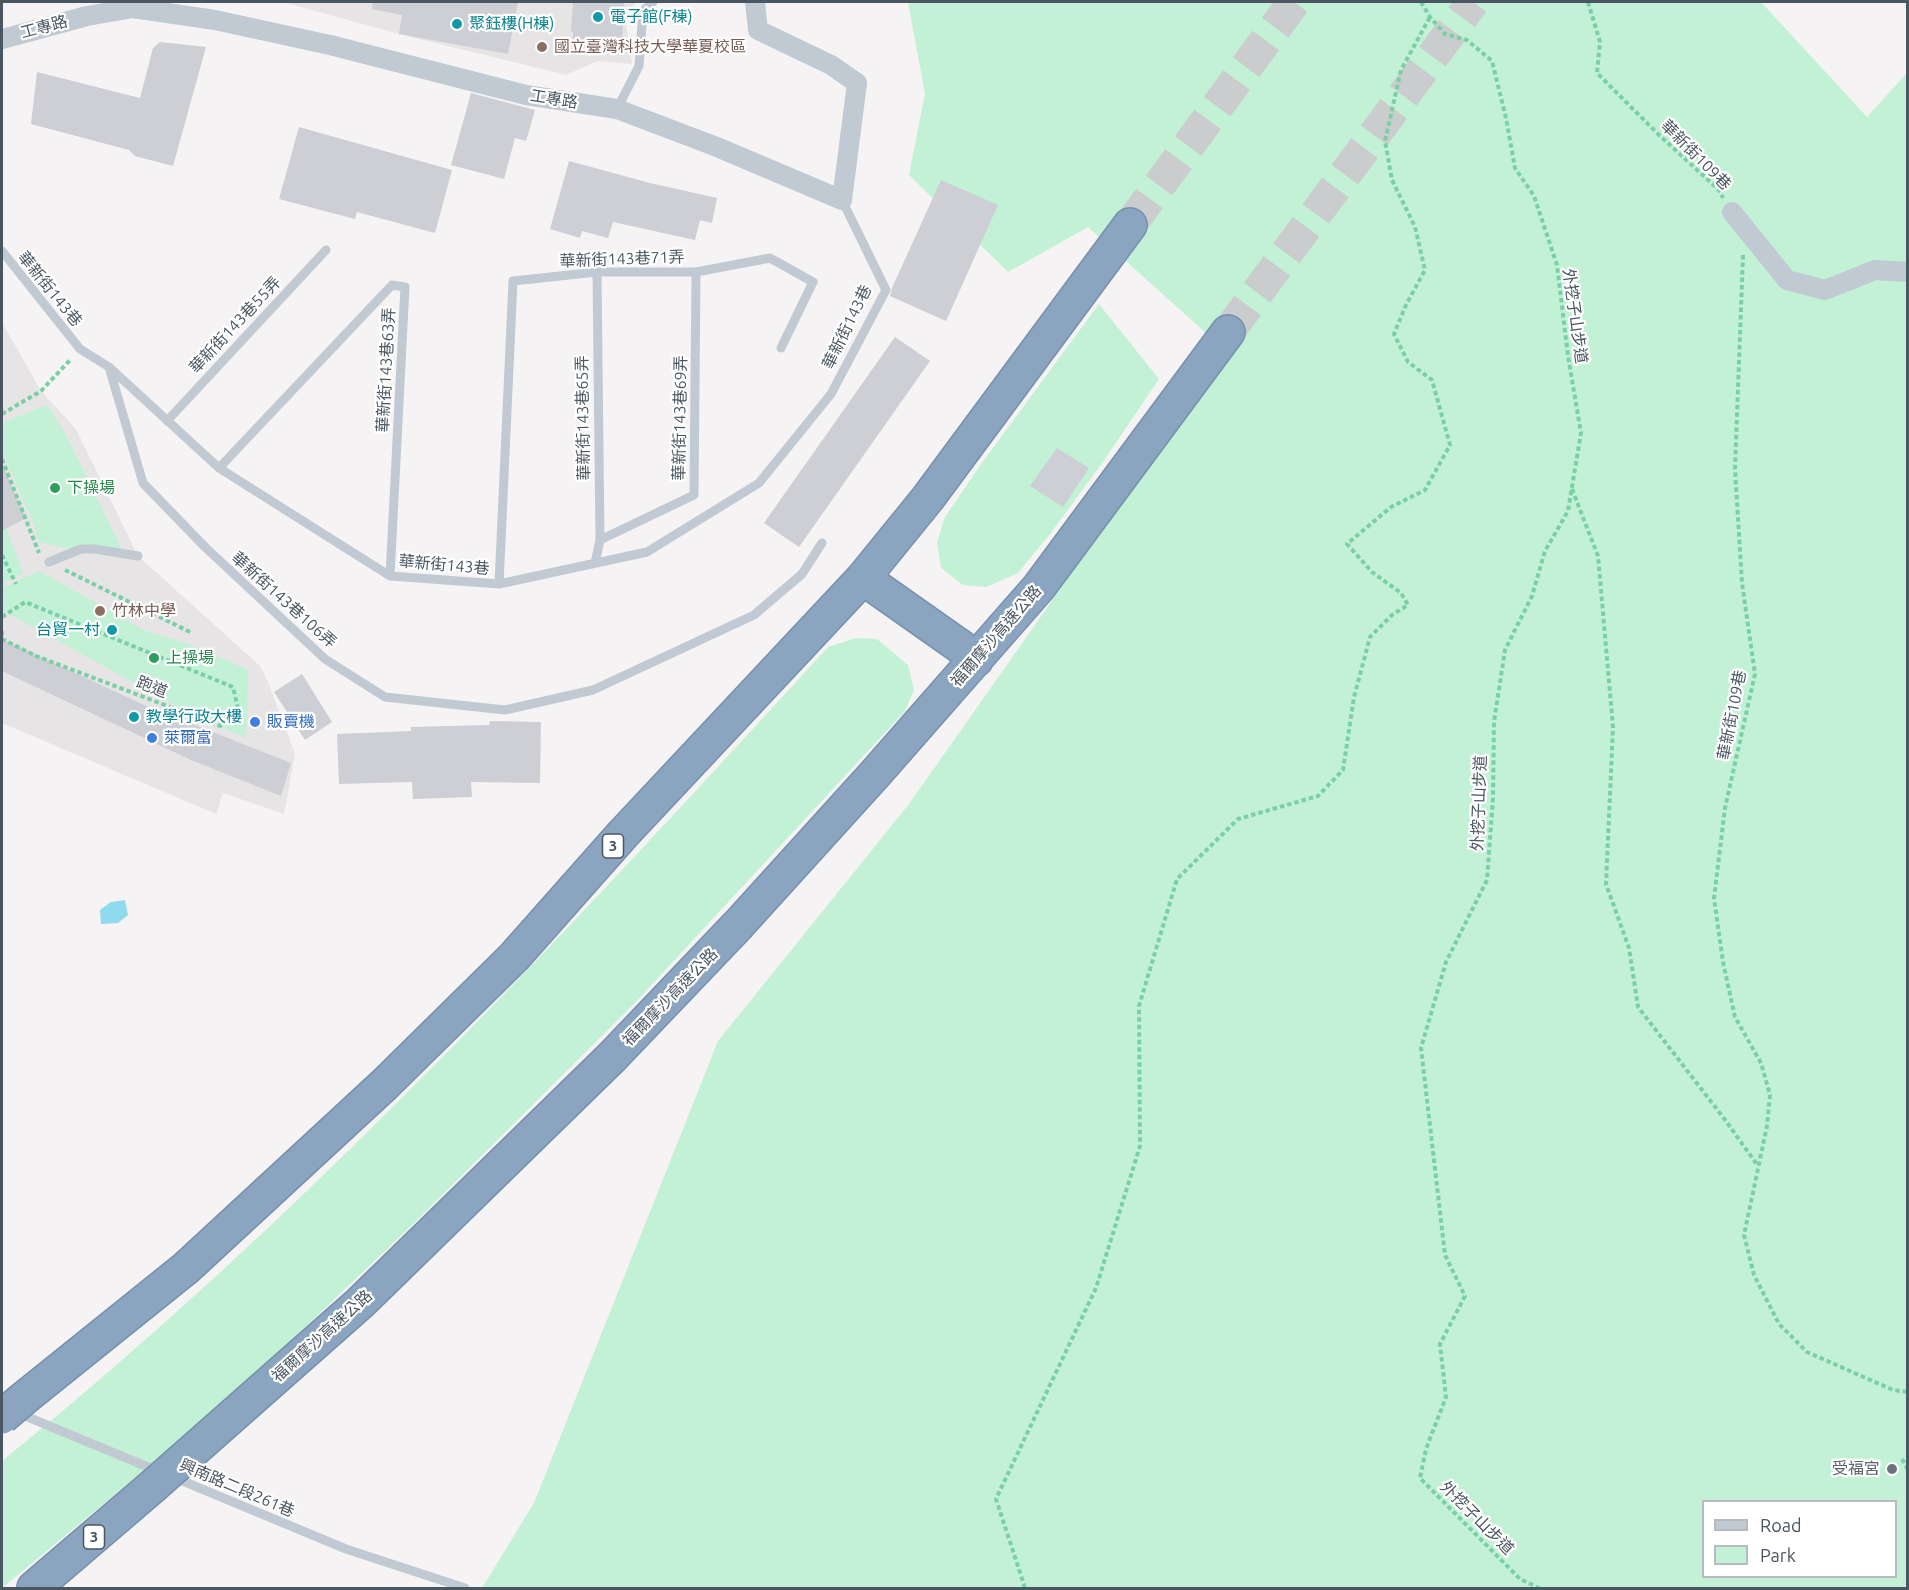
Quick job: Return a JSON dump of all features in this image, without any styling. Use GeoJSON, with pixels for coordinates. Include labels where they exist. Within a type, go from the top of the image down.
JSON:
{"type":"FeatureCollection","features":[{"type":"Feature","properties":{"kind":"highway","name":"3"},"geometry":{"type":"LineString","coordinates":[[9,1407],[186,1268],[384,1085],[514,957],[623,834],[863,578],[928,498],[1130,225]]}},
{"type":"Feature","properties":{"kind":"highway","name":"福爾摩沙高速公路"},"geometry":{"type":"LineString","coordinates":[[34,1588],[360,1303],[612,1056],[739,924],[1040,587],[1227,332]]}},
{"type":"Feature","properties":{"kind":"highway"},"geometry":{"type":"LineString","coordinates":[[863,578],[976,660]]}},
{"type":"Feature","properties":{"kind":"street"},"geometry":{"type":"LineString","coordinates":[[755,2],[758,30],[831,65],[857,83],[842,200]]}},
{"type":"Feature","properties":{"kind":"street","name":"工專路"},"geometry":{"type":"LineString","coordinates":[[2,39],[48,25],[133,8],[215,20],[330,45],[526,95],[617,109],[717,147],[842,200]]}},
{"type":"Feature","properties":{"kind":"street"},"geometry":{"type":"LineString","coordinates":[[1732,212],[1787,280],[1825,290],[1875,270],[1908,272]]}},
{"type":"Feature","properties":{"kind":"lane"},"geometry":{"type":"LineString","coordinates":[[617,109],[639,66],[643,11],[653,2]]}},
{"type":"Feature","properties":{"kind":"lane","name":"華新街143巷"},"geometry":{"type":"LineString","coordinates":[[2,251],[80,349],[109,367],[219,468],[390,576],[499,584],[647,552],[759,483],[831,394],[886,290],[842,200]]}},
{"type":"Feature","properties":{"kind":"lane","name":"華新街143巷55弄"},"geometry":{"type":"LineString","coordinates":[[167,422],[326,250]]}},
{"type":"Feature","properties":{"kind":"lane","name":"華新街143巷71弄"},"geometry":{"type":"LineString","coordinates":[[499,584],[513,281],[597,272],[696,272],[770,258],[813,282],[781,348]]}},
{"type":"Feature","properties":{"kind":"lane","name":"華新街143巷65弄"},"geometry":{"type":"LineString","coordinates":[[595,563],[600,540],[597,272]]}},
{"type":"Feature","properties":{"kind":"lane","name":"華新街143巷69弄"},"geometry":{"type":"LineString","coordinates":[[600,540],[694,495],[696,272]]}},
{"type":"Feature","properties":{"kind":"lane","name":"華新街143巷63弄"},"geometry":{"type":"LineString","coordinates":[[219,468],[392,285],[405,287],[390,576]]}},
{"type":"Feature","properties":{"kind":"lane","name":"華新街143巷106弄"},"geometry":{"type":"LineString","coordinates":[[109,367],[142,483],[205,547],[325,659],[385,697],[505,710],[593,690],[754,615],[802,573],[822,543]]}},
{"type":"Feature","properties":{"kind":"lane"},"geometry":{"type":"LineString","coordinates":[[49,561],[81,549],[138,556]]}},
{"type":"Feature","properties":{"kind":"lane","name":"興南路二段261巷"},"geometry":{"type":"LineString","coordinates":[[9,1407],[346,1549],[465,1588]]}},
{"type":"Feature","properties":{"kind":"path","name":"外挖子山步道"},"geometry":{"type":"LineString","coordinates":[[1421,2],[1445,34],[1467,40],[1492,61],[1506,117],[1515,168],[1534,196],[1557,265],[1568,356],[1581,433],[1568,511],[1545,551],[1532,596],[1505,650],[1494,722],[1493,798],[1487,880],[1446,962],[1421,1048],[1445,1255],[1465,1296],[1440,1344],[1446,1397],[1426,1449],[1420,1478],[1520,1580],[1539,1588]]}},
{"type":"Feature","properties":{"kind":"path","name":"華新街109巷"},"geometry":{"type":"LineString","coordinates":[[1588,2],[1600,42],[1597,73],[1658,134],[1719,190],[1732,212],[1744,244],[1735,469],[1742,583],[1755,674],[1725,808],[1714,898],[1723,962],[1735,1017],[1761,1063],[1770,1095],[1767,1126],[1744,1234],[1754,1275],[1779,1324],[1807,1352],[1893,1390],[1908,1392]]}},
{"type":"Feature","properties":{"kind":"path"},"geometry":{"type":"LineString","coordinates":[[1025,1588],[996,1499],[1096,1288],[1140,1146],[1139,1006],[1177,879],[1238,819],[1318,796],[1343,770],[1354,697],[1370,636],[1392,615],[1408,604],[1401,593],[1372,572],[1347,544],[1391,507],[1425,490],[1450,445],[1432,380],[1408,362],[1394,334],[1406,305],[1425,270],[1415,227],[1392,180],[1385,141],[1401,70],[1430,17]]}},
{"type":"Feature","properties":{"kind":"path"},"geometry":{"type":"LineString","coordinates":[[2,414],[41,391],[80,349]]}},
{"type":"Feature","properties":{"kind":"path"},"geometry":{"type":"LineString","coordinates":[[1572,488],[1598,556],[1613,727],[1606,884],[1629,948],[1638,1006],[1726,1121],[1758,1167]]}},
{"type":"Feature","properties":{"kind":"path"},"geometry":{"type":"LineString","coordinates":[[2,555],[16,584]]}},
{"type":"Feature","properties":{"kind":"path","name":"跑道"},"geometry":{"type":"LineString","coordinates":[[2,617],[25,602],[233,687],[239,713],[220,726],[36,656],[2,639],[2,631]]}},
{"type":"Feature","properties":{"kind":"path"},"geometry":{"type":"LineString","coordinates":[[1902,1459],[1908,1470]]}},
{"type":"Feature","properties":{"kind":"shaded area","name":"國立臺灣科技大學華夏校區"},"geometry":{"type":"Polygon","coordinates":[[[283,2],[636,2],[625,16],[632,64],[598,61],[566,75],[399,34],[283,2]]]}},
{"type":"Feature","properties":{"kind":"shaded area","name":"竹林中學"},"geometry":{"type":"Polygon","coordinates":[[[2,322],[41,391],[76,429],[138,556],[260,666],[295,754],[284,814],[223,793],[216,814],[2,723],[2,322]]]}},
{"type":"Feature","properties":{"kind":"green space"},"geometry":{"type":"Polygon","coordinates":[[[908,2],[1761,2],[1867,117],[1907,73],[1907,1588],[482,1588],[534,1503],[718,1041],[909,804],[1227,352],[1088,227],[1008,272],[909,175],[925,94],[908,2]]]}},
{"type":"Feature","properties":{"kind":"green space"},"geometry":{"type":"Polygon","coordinates":[[[1099,304],[1159,379],[1105,459],[1018,573],[986,587],[963,585],[941,568],[937,542],[945,517],[1099,304]]]}},
{"type":"Feature","properties":{"kind":"green space","name":"下操場"},"geometry":{"type":"Polygon","coordinates":[[[47,405],[67,437],[122,550],[70,549],[39,542],[2,451],[2,423],[47,405]]]}},
{"type":"Feature","properties":{"kind":"green space"},"geometry":{"type":"Polygon","coordinates":[[[2,516],[23,573],[2,584],[2,516]]]}},
{"type":"Feature","properties":{"kind":"green space","name":"上操場"},"geometry":{"type":"Polygon","coordinates":[[[39,571],[146,631],[192,645],[248,670],[246,738],[182,709],[2,610],[2,588],[39,571]]]}},
{"type":"Feature","properties":{"kind":"green space"},"geometry":{"type":"Polygon","coordinates":[[[856,638],[877,639],[908,665],[914,690],[905,711],[633,1005],[410,1227],[233,1396],[2,1588],[2,1461],[113,1368],[327,1172],[531,966],[828,647],[856,638]]]}},
{"type":"Feature","properties":{"kind":"water"},"geometry":{"type":"Polygon","coordinates":[[[125,900],[128,915],[118,923],[101,924],[100,910],[111,902],[125,900]]]}},
{"type":"Feature","properties":{"kind":"building","name":"聚鈺樓(H棟)"},"geometry":{"type":"Polygon","coordinates":[[[373,2],[518,2],[508,54],[399,34],[402,15],[372,9],[373,2]]]}},
{"type":"Feature","properties":{"kind":"building","name":"電子館(F棟)"},"geometry":{"type":"Polygon","coordinates":[[[573,2],[624,2],[622,44],[600,43],[600,49],[582,48],[582,42],[573,42],[573,32],[571,32],[573,2]]]}},
{"type":"Feature","properties":{"kind":"building"},"geometry":{"type":"Polygon","coordinates":[[[160,42],[206,47],[173,166],[135,156],[129,150],[31,124],[37,72],[140,98],[153,48],[160,42]]]}},
{"type":"Feature","properties":{"kind":"building"},"geometry":{"type":"Polygon","coordinates":[[[471,93],[535,110],[526,141],[515,138],[504,179],[451,165],[471,93]]]}},
{"type":"Feature","properties":{"kind":"building"},"geometry":{"type":"Polygon","coordinates":[[[299,127],[452,170],[435,233],[357,212],[355,219],[279,199],[299,127]]]}},
{"type":"Feature","properties":{"kind":"building"},"geometry":{"type":"Polygon","coordinates":[[[569,161],[717,198],[712,223],[700,220],[695,240],[613,222],[608,238],[582,231],[580,238],[550,229],[569,161]]]}},
{"type":"Feature","properties":{"kind":"building"},"geometry":{"type":"Polygon","coordinates":[[[941,180],[998,205],[946,321],[890,296],[941,180]]]}},
{"type":"Feature","properties":{"kind":"building"},"geometry":{"type":"Polygon","coordinates":[[[895,337],[930,361],[799,547],[764,523],[895,337]]]}},
{"type":"Feature","properties":{"kind":"building"},"geometry":{"type":"Polygon","coordinates":[[[1057,448],[1089,468],[1063,507],[1030,486],[1057,448]]]}},
{"type":"Feature","properties":{"kind":"building"},"geometry":{"type":"Polygon","coordinates":[[[2,463],[26,518],[2,531],[2,463]]]}},
{"type":"Feature","properties":{"kind":"building","name":"教學行政大樓"},"geometry":{"type":"Polygon","coordinates":[[[2,639],[144,705],[291,763],[281,796],[191,760],[2,671],[2,639]]]}},
{"type":"Feature","properties":{"kind":"building"},"geometry":{"type":"Polygon","coordinates":[[[302,674],[332,722],[305,740],[274,692],[302,674]]]}},
{"type":"Feature","properties":{"kind":"building"},"geometry":{"type":"Polygon","coordinates":[[[490,721],[541,722],[540,783],[471,782],[472,797],[413,799],[412,782],[339,784],[337,734],[411,731],[411,727],[489,725],[490,721]]]}},
{"type":"Feature","properties":{"kind":"tunnel"},"geometry":{"type":"LineString","coordinates":[[1130,225],[1294,2]]}},
{"type":"Feature","properties":{"kind":"tunnel"},"geometry":{"type":"LineString","coordinates":[[1228,332],[1473,2]]}},
{"type":"Feature","properties":{"kind":"place","name":"電子館(F棟)"},"geometry":{"type":"Point","coordinates":[598,17]}},
{"type":"Feature","properties":{"kind":"place","name":"聚鈺樓(H棟)"},"geometry":{"type":"Point","coordinates":[457,24]}},
{"type":"Feature","properties":{"kind":"place","name":"國立臺灣科技大學華夏校區"},"geometry":{"type":"Point","coordinates":[542,47]}},
{"type":"Feature","properties":{"kind":"place","name":"下操場"},"geometry":{"type":"Point","coordinates":[55,488]}},
{"type":"Feature","properties":{"kind":"place","name":"竹林中學"},"geometry":{"type":"Point","coordinates":[100,611]}},
{"type":"Feature","properties":{"kind":"place","name":"台貿一村"},"geometry":{"type":"Point","coordinates":[112,630]}},
{"type":"Feature","properties":{"kind":"place","name":"上操場"},"geometry":{"type":"Point","coordinates":[154,658]}},
{"type":"Feature","properties":{"kind":"place","name":"教學行政大樓"},"geometry":{"type":"Point","coordinates":[134,717]}},
{"type":"Feature","properties":{"kind":"place","name":"販賣機"},"geometry":{"type":"Point","coordinates":[255,722]}},
{"type":"Feature","properties":{"kind":"place","name":"萊爾富"},"geometry":{"type":"Point","coordinates":[152,738]}},
{"type":"Feature","properties":{"kind":"place","name":"受福宮"},"geometry":{"type":"Point","coordinates":[1892,1469]}}]}
